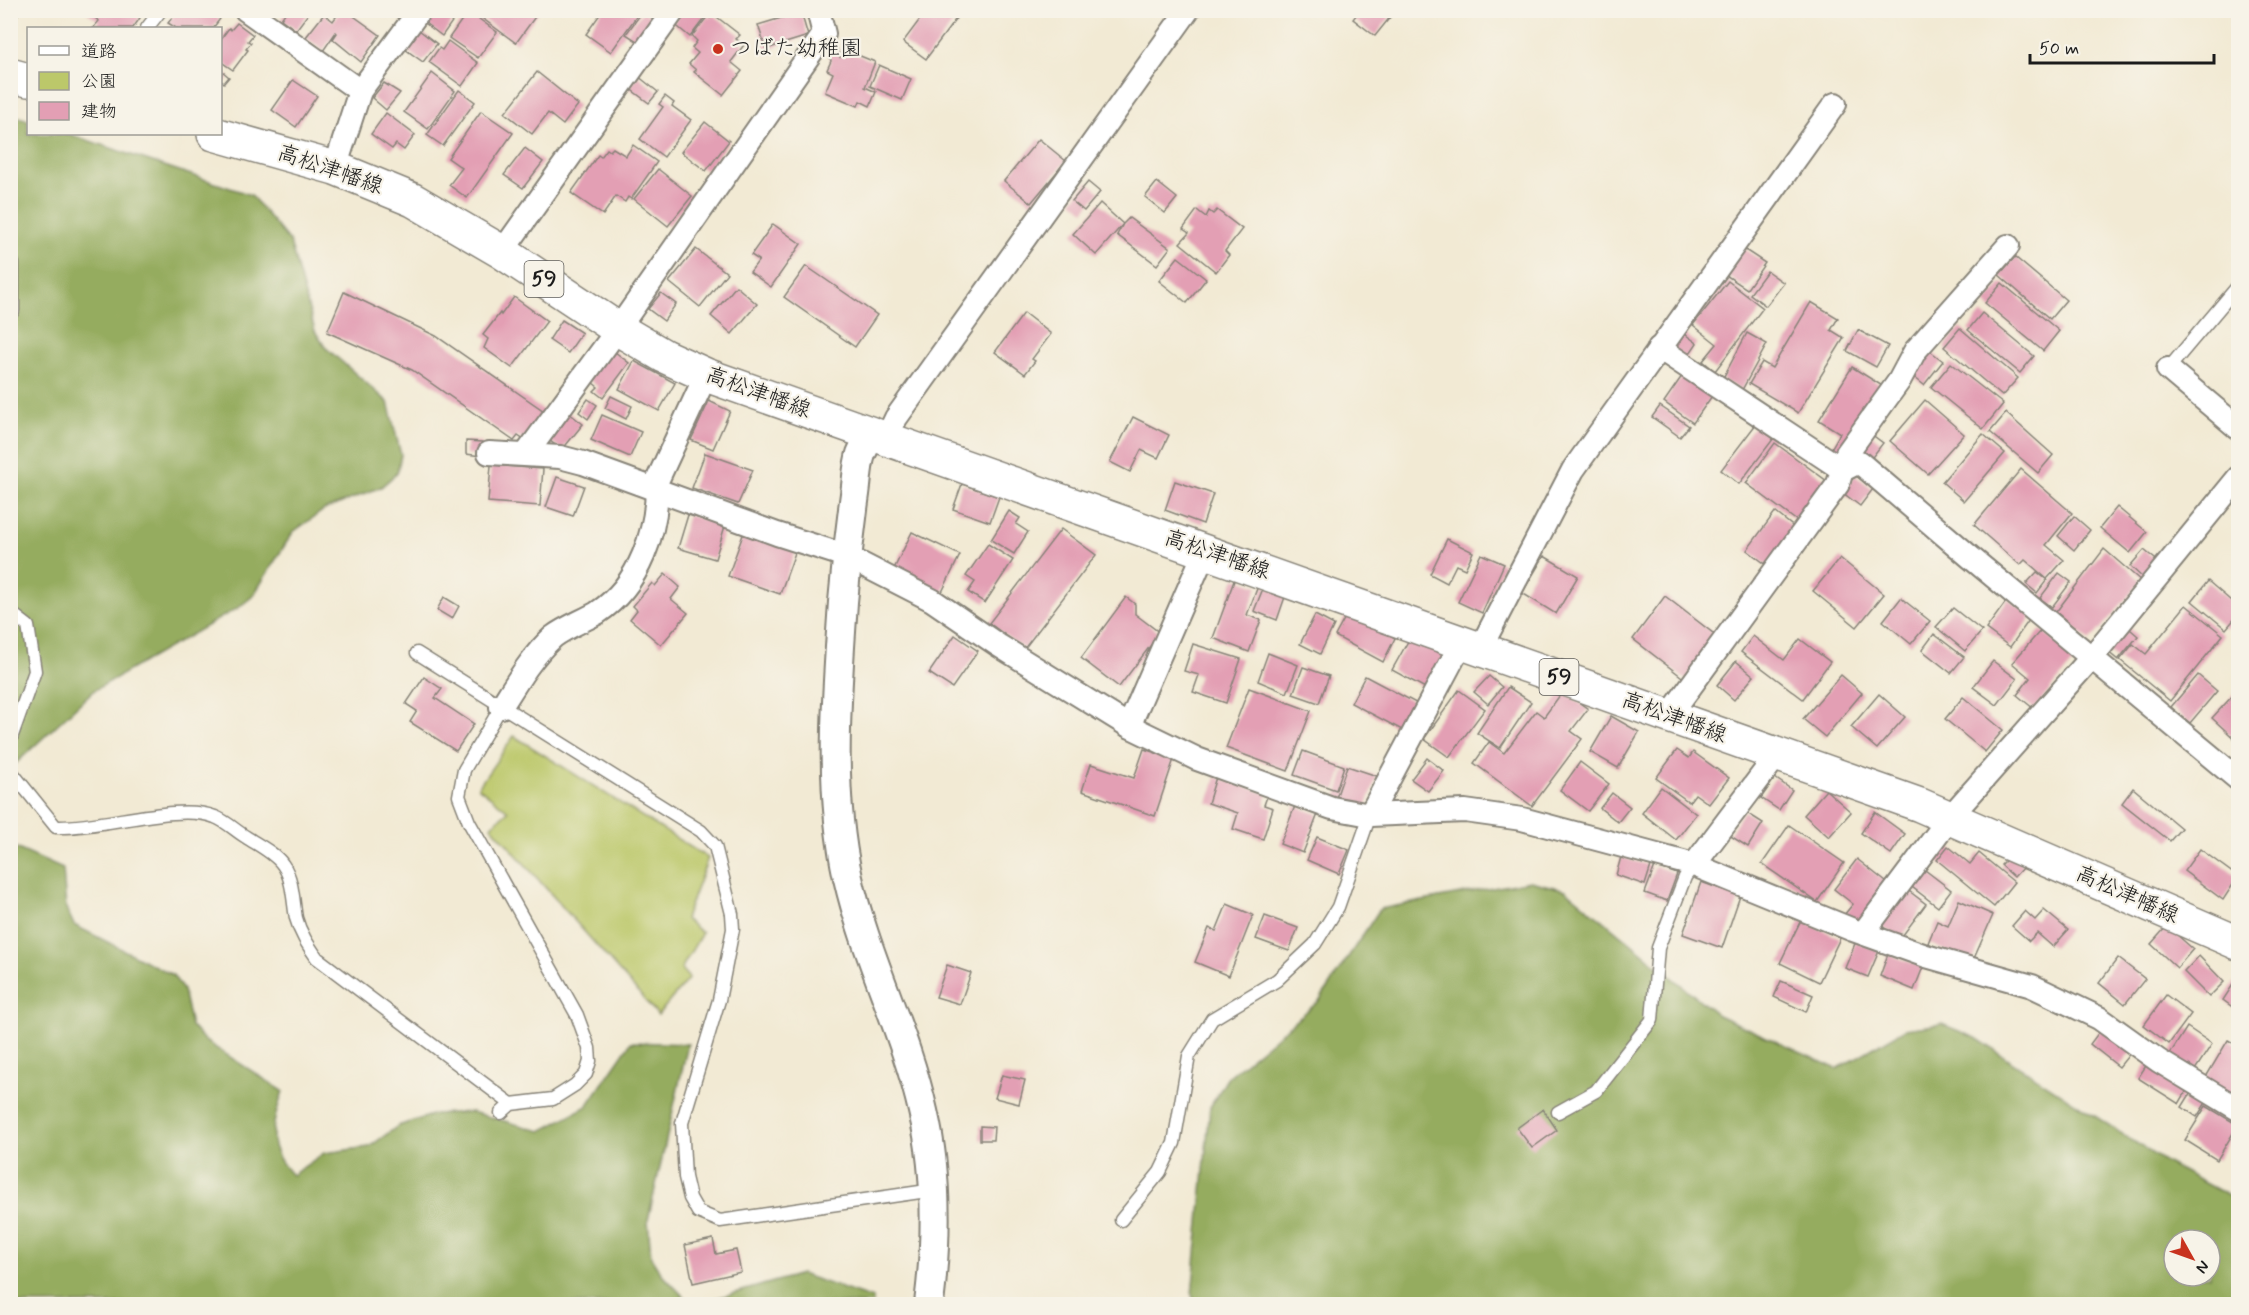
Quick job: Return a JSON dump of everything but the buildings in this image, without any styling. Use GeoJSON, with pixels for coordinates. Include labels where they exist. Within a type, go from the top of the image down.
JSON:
{"type":"FeatureCollection","features":[{"type":"Feature","properties":{"kind":"main road"},"geometry":{"type":"LineString","coordinates":[[10,75],[27,80]]}},
{"type":"Feature","properties":{"kind":"main road","name":"高松津幡線"},"geometry":{"type":"LineString","coordinates":[[218,135],[335,168],[413,200],[502,252],[618,329],[664,356],[706,375],[1950,817],[2238,944]]}},
{"type":"Feature","properties":{"kind":"street"},"geometry":{"type":"LineString","coordinates":[[246,10],[360,91]]}},
{"type":"Feature","properties":{"kind":"street"},"geometry":{"type":"LineString","coordinates":[[335,168],[360,91],[420,10]]}},
{"type":"Feature","properties":{"kind":"street"},"geometry":{"type":"LineString","coordinates":[[502,252],[674,10]]}},
{"type":"Feature","properties":{"kind":"street"},"geometry":{"type":"LineString","coordinates":[[526,454],[618,329],[824,34],[818,10]]}},
{"type":"Feature","properties":{"kind":"street"},"geometry":{"type":"LineString","coordinates":[[929,1305],[934,1249],[931,1149],[912,1069],[865,939],[840,837],[835,722],[846,556],[861,455],[896,417],[1188,10]]}},
{"type":"Feature","properties":{"kind":"street"},"geometry":{"type":"LineString","coordinates":[[1370,815],[1573,470],[1835,104]]}},
{"type":"Feature","properties":{"kind":"street"},"geometry":{"type":"LineString","coordinates":[[1669,716],[1838,484],[1848,453],[1899,381],[1915,351],[2008,246]]}},
{"type":"Feature","properties":{"kind":"street"},"geometry":{"type":"LineString","coordinates":[[1659,348],[1843,470]]}},
{"type":"Feature","properties":{"kind":"street"},"geometry":{"type":"LineString","coordinates":[[2168,369],[2238,428]]}},
{"type":"Feature","properties":{"kind":"street"},"geometry":{"type":"LineString","coordinates":[[501,707],[523,673],[554,637],[614,600],[635,574],[647,545],[657,481],[706,375]]}},
{"type":"Feature","properties":{"kind":"street"},"geometry":{"type":"LineString","coordinates":[[489,453],[560,457],[583,463],[777,534],[846,556],[932,600],[998,645],[1129,726],[1197,759],[1291,795],[1332,808],[1370,815],[1465,811],[1522,819],[1694,865],[1863,933],[1974,971],[2032,986],[2099,1018],[2159,1061],[2238,1109]]}},
{"type":"Feature","properties":{"kind":"street"},"geometry":{"type":"LineString","coordinates":[[1843,470],[1859,462],[2238,779]]}},
{"type":"Feature","properties":{"kind":"street"},"geometry":{"type":"LineString","coordinates":[[1863,933],[1950,817],[2092,657],[2238,478]]}},
{"type":"Feature","properties":{"kind":"street"},"geometry":{"type":"LineString","coordinates":[[1129,726],[1205,551]]}},
{"type":"Feature","properties":{"kind":"street"},"geometry":{"type":"LineString","coordinates":[[1694,865],[1777,755]]}},
{"type":"Feature","properties":{"kind":"lane"},"geometry":{"type":"LineString","coordinates":[[148,27],[160,10]]}},
{"type":"Feature","properties":{"kind":"lane"},"geometry":{"type":"LineString","coordinates":[[10,258],[13,263],[13,311],[10,314]]}},
{"type":"Feature","properties":{"kind":"lane"},"geometry":{"type":"LineString","coordinates":[[2168,369],[2238,286]]}},
{"type":"Feature","properties":{"kind":"lane"},"geometry":{"type":"LineString","coordinates":[[10,612],[28,626],[35,671],[10,741]]}},
{"type":"Feature","properties":{"kind":"lane"},"geometry":{"type":"LineString","coordinates":[[417,653],[701,831],[715,846],[732,914],[733,929],[719,1000],[682,1123],[686,1177],[690,1198],[698,1212],[720,1221],[934,1190]]}},
{"type":"Feature","properties":{"kind":"lane"},"geometry":{"type":"LineString","coordinates":[[501,707],[464,770],[459,796],[469,822],[577,1015],[589,1048],[590,1061],[586,1074],[575,1085],[553,1099],[512,1104],[501,1113]]}},
{"type":"Feature","properties":{"kind":"lane"},"geometry":{"type":"LineString","coordinates":[[10,770],[56,827],[75,828],[182,812],[201,813],[216,817],[271,853],[286,871],[304,941],[317,958],[512,1104]]}},
{"type":"Feature","properties":{"kind":"lane"},"geometry":{"type":"LineString","coordinates":[[1120,1220],[1160,1172],[1174,1143],[1189,1056],[1200,1037],[1212,1019],[1277,980],[1315,944],[1338,907],[1370,815]]}},
{"type":"Feature","properties":{"kind":"lane"},"geometry":{"type":"LineString","coordinates":[[1558,1112],[1596,1091],[1652,1020],[1658,948],[1685,878],[1694,865]]}},
{"type":"Feature","properties":{"kind":"green space"},"geometry":{"type":"Polygon","coordinates":[[[10,114],[27,120],[27,135],[72,135],[251,195],[290,242],[315,331],[325,347],[388,402],[401,455],[397,473],[381,487],[324,510],[293,532],[253,596],[238,608],[93,691],[11,768],[10,114]]]}},
{"type":"Feature","properties":{"kind":"green space"},"geometry":{"type":"Polygon","coordinates":[[[514,736],[708,858],[685,919],[702,933],[681,969],[689,978],[658,1015],[491,826],[508,811],[478,787],[514,736]]]}},
{"type":"Feature","properties":{"kind":"green space"},"geometry":{"type":"Polygon","coordinates":[[[11,846],[63,869],[66,908],[74,925],[173,975],[183,990],[191,1026],[205,1041],[283,1091],[273,1136],[277,1155],[292,1175],[324,1153],[369,1147],[398,1126],[435,1114],[472,1112],[541,1131],[587,1106],[631,1042],[688,1044],[648,1220],[651,1257],[661,1273],[688,1301],[707,1301],[801,1274],[873,1299],[873,1304],[11,1304],[11,846]]]}},
{"type":"Feature","properties":{"kind":"green space"},"geometry":{"type":"Polygon","coordinates":[[[1530,881],[1566,890],[1718,1015],[1837,1069],[1905,1029],[1942,1024],[1976,1038],[2165,1162],[2238,1201],[2238,1304],[1195,1304],[1192,1295],[1210,1107],[1228,1077],[1319,1001],[1380,909],[1530,881]]]}},
{"type":"Feature","properties":{"kind":"place","name":"つばた幼稚園"},"geometry":{"type":"Point","coordinates":[718,49]}}]}
